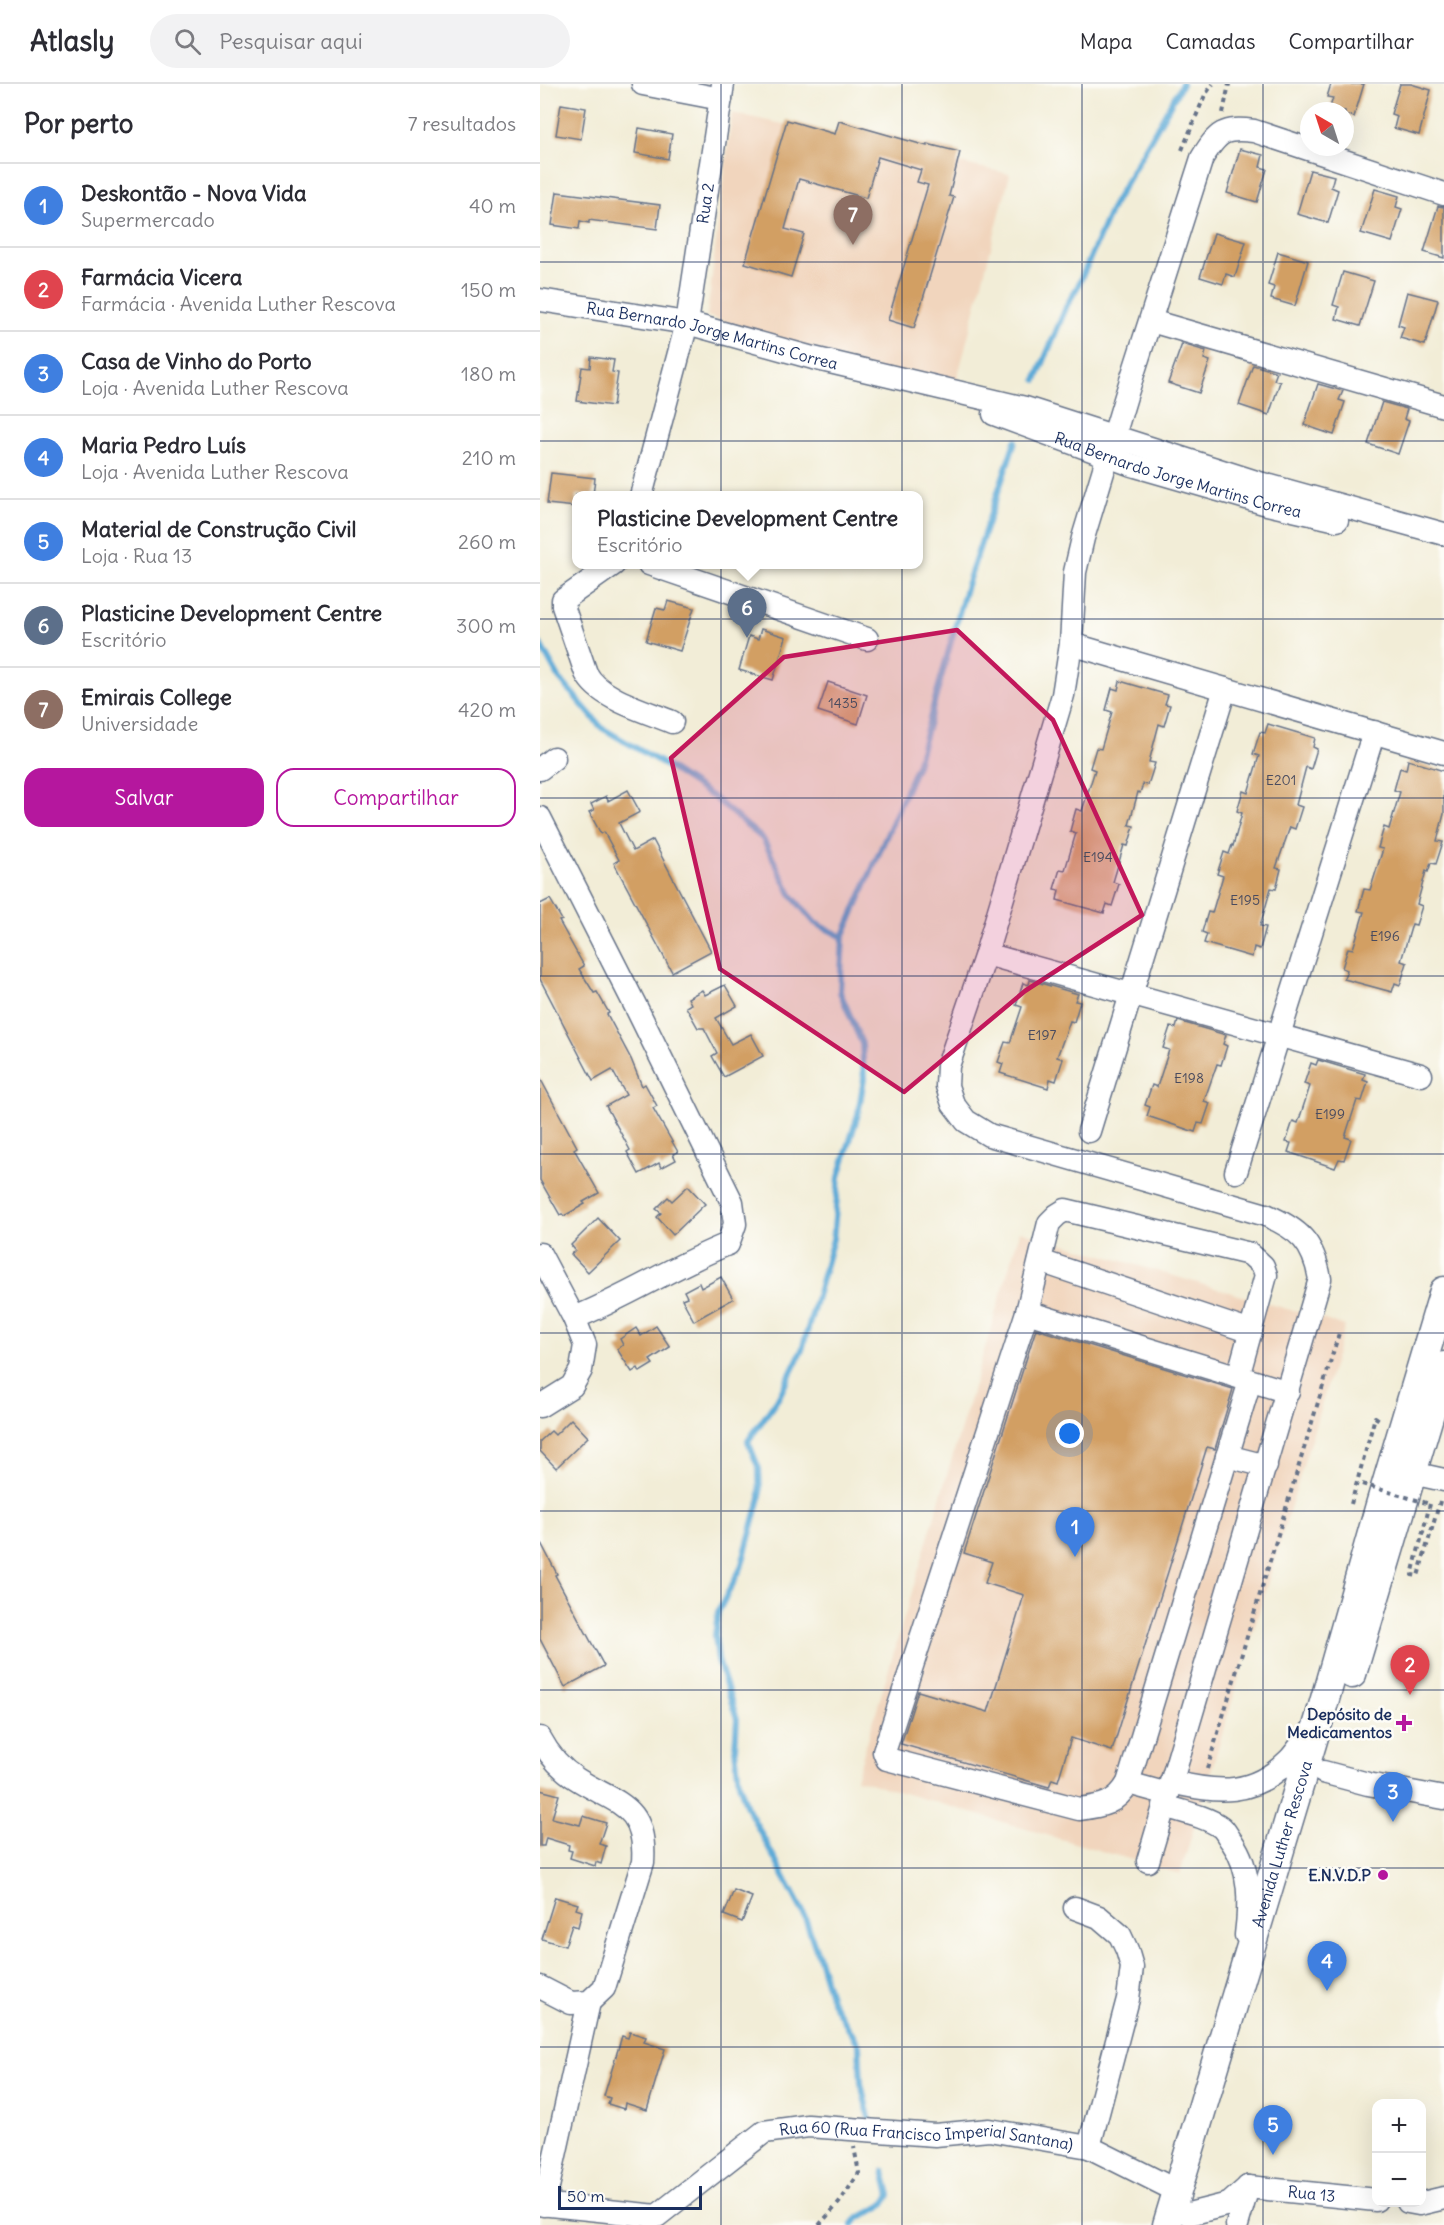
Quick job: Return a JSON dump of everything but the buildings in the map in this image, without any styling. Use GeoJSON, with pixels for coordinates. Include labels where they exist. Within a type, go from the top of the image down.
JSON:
{"type":"FeatureCollection","features":[{"type":"Feature","properties":{"kind":"main road","name":"Avenida Luther Rescova"},"geometry":{"type":"LineString","coordinates":[[1180,2214],[1240,1980],[1319,1720],[1444,1291]]}},
{"type":"Feature","properties":{"kind":"main road","name":"Avenida Luther Rescova"},"geometry":{"type":"LineString","coordinates":[[1180,2214],[1323,1772],[1444,1366]]}},
{"type":"Feature","properties":{"kind":"street"},"geometry":{"type":"LineString","coordinates":[[643,84],[722,91]]}},
{"type":"Feature","properties":{"kind":"street","name":"Rua 2"},"geometry":{"type":"LineString","coordinates":[[642,491],[687,323],[722,91]]}},
{"type":"Feature","properties":{"kind":"street"},"geometry":{"type":"LineString","coordinates":[[1148,1861],[1320,1279],[1316,1258],[1305,1238],[1287,1224],[1266,1215],[989,1135],[966,1121],[953,1104],[947,1086],[948,1065],[986,954],[1063,695],[1071,644],[1075,572],[1111,447],[1197,171],[1212,142],[1223,131],[1236,128],[1254,131],[1444,194]]}},
{"type":"Feature","properties":{"kind":"street","name":"Rua Bernardo Jorge Martins Correa"},"geometry":{"type":"LineString","coordinates":[[540,300],[687,323],[917,384],[1111,447],[1267,504],[1370,527],[1444,549]]}},
{"type":"Feature","properties":{"kind":"street"},"geometry":{"type":"LineString","coordinates":[[1151,321],[1444,406]]}},
{"type":"Feature","properties":{"kind":"street","name":"Rua Bernardo Jorge Martins Correa"},"geometry":{"type":"LineString","coordinates":[[1111,447],[1267,485],[1444,534]]}},
{"type":"Feature","properties":{"kind":"street"},"geometry":{"type":"LineString","coordinates":[[607,569],[563,600],[562,606],[586,674],[600,692],[672,722]]}},
{"type":"Feature","properties":{"kind":"street"},"geometry":{"type":"LineString","coordinates":[[657,569],[867,639]]}},
{"type":"Feature","properties":{"kind":"street"},"geometry":{"type":"LineString","coordinates":[[1071,644],[1444,753]]}},
{"type":"Feature","properties":{"kind":"street"},"geometry":{"type":"LineString","coordinates":[[1089,1131],[1225,688]]}},
{"type":"Feature","properties":{"kind":"street"},"geometry":{"type":"LineString","coordinates":[[1236,1172],[1374,732]]}},
{"type":"Feature","properties":{"kind":"street"},"geometry":{"type":"LineString","coordinates":[[540,818],[732,1202],[735,1224],[728,1244],[693,1258],[657,1280],[574,1318]]}},
{"type":"Feature","properties":{"kind":"street"},"geometry":{"type":"LineString","coordinates":[[986,954],[1421,1074]]}},
{"type":"Feature","properties":{"kind":"street"},"geometry":{"type":"LineString","coordinates":[[1065,1210],[1250,1254],[1263,1266],[1266,1275],[1251,1332],[1244,1379],[1227,1456],[1128,1783],[1121,1795],[1111,1802],[1096,1807],[1079,1809],[887,1759],[884,1752],[1027,1312],[1049,1223],[1065,1210]]}},
{"type":"Feature","properties":{"kind":"street"},"geometry":{"type":"LineString","coordinates":[[540,1254],[574,1318],[585,1345],[581,1371],[572,1386],[540,1406]]}},
{"type":"Feature","properties":{"kind":"street"},"geometry":{"type":"LineString","coordinates":[[1040,1261],[1251,1332]]}},
{"type":"Feature","properties":{"kind":"street"},"geometry":{"type":"LineString","coordinates":[[1027,1312],[1288,1392]]}},
{"type":"Feature","properties":{"kind":"street"},"geometry":{"type":"LineString","coordinates":[[1227,1456],[1266,1466]]}},
{"type":"Feature","properties":{"kind":"street"},"geometry":{"type":"LineString","coordinates":[[1412,1473],[1444,1480]]}},
{"type":"Feature","properties":{"kind":"street"},"geometry":{"type":"LineString","coordinates":[[1168,1794],[1212,1790],[1229,1791],[1246,1787],[1268,1777],[1289,1759],[1319,1720]]}},
{"type":"Feature","properties":{"kind":"street"},"geometry":{"type":"LineString","coordinates":[[540,1738],[559,1765],[578,1780],[616,1800],[630,1812],[639,1825],[644,1843],[640,1871],[604,1988],[589,2002],[542,2204]]}},
{"type":"Feature","properties":{"kind":"street"},"geometry":{"type":"LineString","coordinates":[[1323,1772],[1368,1784],[1444,1797]]}},
{"type":"Feature","properties":{"kind":"street"},"geometry":{"type":"LineString","coordinates":[[1128,1783],[1168,1794],[1222,1828],[1236,1848],[1245,1867],[1249,1915],[1240,1980]]}},
{"type":"Feature","properties":{"kind":"street"},"geometry":{"type":"LineString","coordinates":[[1075,1908],[1099,1917],[1120,1935],[1132,1967],[1128,1999],[1089,2147]]}},
{"type":"Feature","properties":{"kind":"street"},"geometry":{"type":"LineString","coordinates":[[540,1987],[571,2003],[589,2002]]}},
{"type":"Feature","properties":{"kind":"street","name":"Rua 60 (Rua Francisco Imperial Santana)"},"geometry":{"type":"LineString","coordinates":[[542,2204],[657,2216],[764,2132],[808,2126],[935,2135],[989,2130],[1089,2147],[1180,2214]]}},
{"type":"Feature","properties":{"kind":"street"},"geometry":{"type":"LineString","coordinates":[[1180,2214],[1229,2204],[1248,2187]]}},
{"type":"Feature","properties":{"kind":"street"},"geometry":{"type":"LineString","coordinates":[[1236,2225],[1248,2187]]}},
{"type":"Feature","properties":{"kind":"street","name":"Rua 13"},"geometry":{"type":"LineString","coordinates":[[1248,2187],[1372,2199]]}},
{"type":"Feature","properties":{"kind":"street"},"geometry":{"type":"LineString","coordinates":[[1426,2202],[1444,2198]]}},
{"type":"Feature","properties":{"kind":"path"},"geometry":{"type":"LineString","coordinates":[[1223,131],[1222,114],[1229,84]]}},
{"type":"Feature","properties":{"kind":"path"},"geometry":{"type":"LineString","coordinates":[[1206,1772],[1339,1333]]}},
{"type":"Feature","properties":{"kind":"path"},"geometry":{"type":"LineString","coordinates":[[1351,1504],[1375,1418],[1382,1420],[1378,1431]]}},
{"type":"Feature","properties":{"kind":"path"},"geometry":{"type":"LineString","coordinates":[[1369,1463],[1362,1484],[1430,1504],[1412,1575],[1419,1576],[1444,1487]]}},
{"type":"Feature","properties":{"kind":"path"},"geometry":{"type":"LineString","coordinates":[[819,2225],[839,2203],[859,2174],[851,2128]]}},
{"type":"Feature","properties":{"kind":"highlighted area"},"geometry":{"type":"Polygon","coordinates":[[[957,630],[1053,720],[1142,915],[1025,991],[904,1092],[720,969],[671,758],[784,657],[957,630]]]}},
{"type":"Feature","properties":{"kind":"shaded area"},"geometry":{"type":"Polygon","coordinates":[[[732,113],[1010,174],[953,395],[707,316],[732,113]]]}},
{"type":"Feature","properties":{"kind":"shaded area"},"geometry":{"type":"Polygon","coordinates":[[[1020,1231],[1345,1326],[1180,1874],[856,1779],[1020,1231]]]}},
{"type":"Feature","properties":{"kind":"waterway"},"geometry":{"type":"LineString","coordinates":[[1036,380],[1112,207],[1182,84]]}},
{"type":"Feature","properties":{"kind":"waterway"},"geometry":{"type":"LineString","coordinates":[[871,2126],[861,2083],[859,2045],[831,2000],[803,1912],[747,1807],[739,1783],[735,1749],[737,1719],[718,1660],[715,1636],[718,1612],[741,1568],[760,1498],[759,1469],[748,1441],[779,1397],[802,1350],[833,1239],[839,1177],[858,1114],[864,1079],[862,1044],[840,992],[843,937],[917,765],[966,588],[1015,441]]}},
{"type":"Feature","properties":{"kind":"waterway"},"geometry":{"type":"LineString","coordinates":[[540,644],[559,678],[602,728],[713,797],[763,839],[792,896],[815,923],[843,937]]}},
{"type":"Feature","properties":{"kind":"waterway"},"geometry":{"type":"LineString","coordinates":[[852,2225],[856,2220],[881,2206],[890,2195],[884,2171]]}},
{"type":"Feature","properties":{"kind":"place","name":"Emirais College"},"geometry":{"type":"Point","coordinates":[853,245]}},
{"type":"Feature","properties":{"kind":"place","name":"Plasticine Development Centre"},"geometry":{"type":"Point","coordinates":[747,638]}},
{"type":"Feature","properties":{"kind":"place","name":"Deskontão - Nova Vida"},"geometry":{"type":"Point","coordinates":[1075,1557]}},
{"type":"Feature","properties":{"kind":"place","name":"Farmácia Vicera"},"geometry":{"type":"Point","coordinates":[1410,1695]}},
{"type":"Feature","properties":{"kind":"place","name":"Depósito de Medicamentos"},"geometry":{"type":"Point","coordinates":[1404,1723]}},
{"type":"Feature","properties":{"kind":"place","name":"Casa de Vinho do Porto"},"geometry":{"type":"Point","coordinates":[1393,1822]}},
{"type":"Feature","properties":{"kind":"place","name":"E.N.V.D.P"},"geometry":{"type":"Point","coordinates":[1383,1875]}},
{"type":"Feature","properties":{"kind":"place","name":"Maria Pedro Luís"},"geometry":{"type":"Point","coordinates":[1327,1991]}},
{"type":"Feature","properties":{"kind":"place","name":"Material de Construção Civil"},"geometry":{"type":"Point","coordinates":[1273,2155]}}]}
